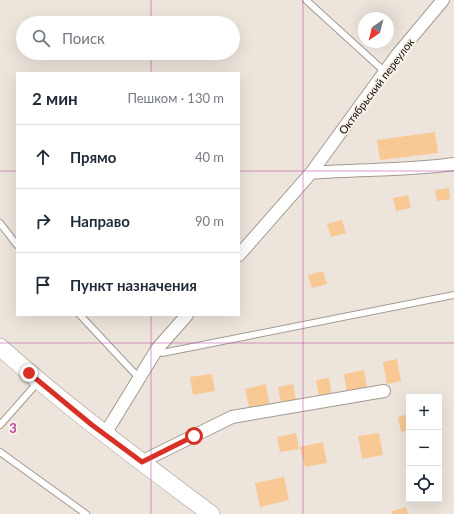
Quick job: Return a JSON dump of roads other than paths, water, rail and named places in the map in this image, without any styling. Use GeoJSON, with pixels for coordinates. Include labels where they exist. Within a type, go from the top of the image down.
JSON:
{"type":"FeatureCollection","features":[{"type":"Feature","properties":{"kind":"main road"},"geometry":{"type":"LineString","coordinates":[[0,347],[104,434],[211,514]]}},
{"type":"Feature","properties":{"kind":"street","name":"Октябрьский переулок"},"geometry":{"type":"LineString","coordinates":[[240,254],[311,173],[385,72],[442,0]]}},
{"type":"Feature","properties":{"kind":"street"},"geometry":{"type":"LineString","coordinates":[[311,173],[338,170],[412,169],[454,164]]}},
{"type":"Feature","properties":{"kind":"street"},"geometry":{"type":"LineString","coordinates":[[104,434],[157,349],[186,316]]}},
{"type":"Feature","properties":{"kind":"street"},"geometry":{"type":"LineString","coordinates":[[142,462],[232,417],[384,391]]}},
{"type":"Feature","properties":{"kind":"lane"},"geometry":{"type":"LineString","coordinates":[[306,0],[385,72]]}},
{"type":"Feature","properties":{"kind":"lane"},"geometry":{"type":"LineString","coordinates":[[0,223],[16,243]]}},
{"type":"Feature","properties":{"kind":"lane"},"geometry":{"type":"LineString","coordinates":[[157,349],[162,353],[454,295]]}},
{"type":"Feature","properties":{"kind":"lane"},"geometry":{"type":"LineString","coordinates":[[81,316],[139,378]]}},
{"type":"Feature","properties":{"kind":"lane"},"geometry":{"type":"LineString","coordinates":[[0,425],[39,381]]}},
{"type":"Feature","properties":{"kind":"lane"},"geometry":{"type":"LineString","coordinates":[[0,452],[86,514]]}}]}
